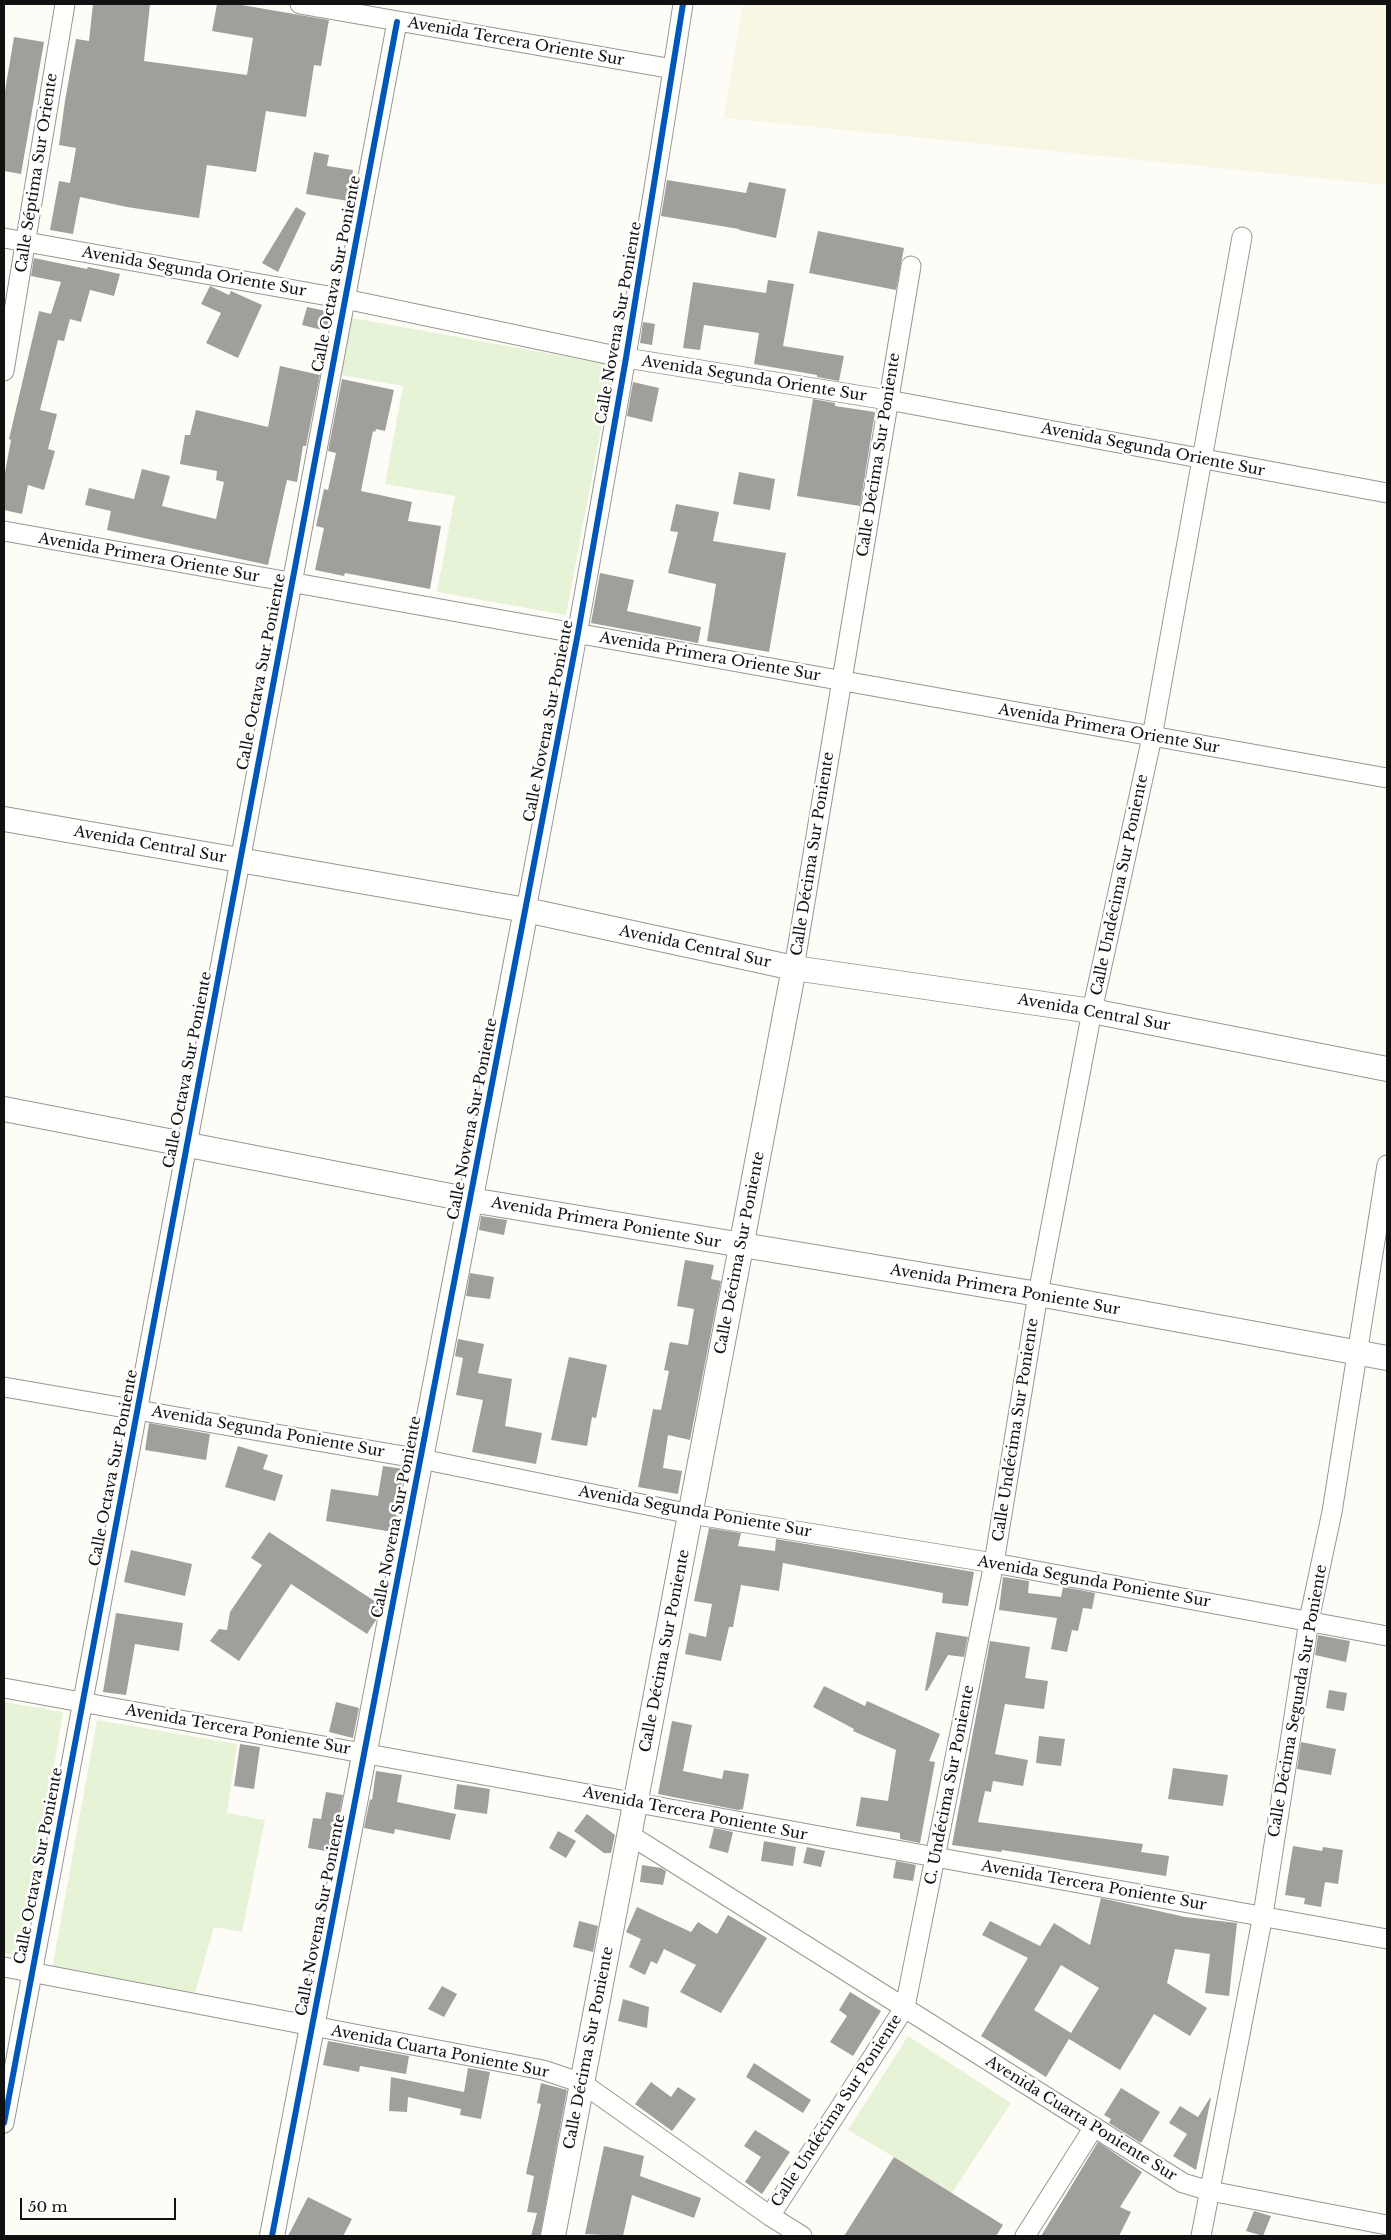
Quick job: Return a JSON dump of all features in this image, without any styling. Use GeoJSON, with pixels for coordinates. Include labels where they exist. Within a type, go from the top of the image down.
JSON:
{"type":"FeatureCollection","features":[{"type":"Feature","properties":{"kind":"street","name":"Calle Séptima Sur Oriente"},"geometry":{"type":"LineString","coordinates":[[4,371],[65,4]]}},
{"type":"Feature","properties":{"kind":"street","name":"Avenida Tercera Oriente Sur"},"geometry":{"type":"LineString","coordinates":[[300,4],[673,69]]}},
{"type":"Feature","properties":{"kind":"street","name":"Calle Novena Sur Poniente"},"geometry":{"type":"LineString","coordinates":[[272,2236],[578,633],[626,358],[683,4]]}},
{"type":"Feature","properties":{"kind":"street","name":"Calle Octava Sur Poniente"},"geometry":{"type":"LineString","coordinates":[[4,2123],[397,22]]}},
{"type":"Feature","properties":{"kind":"street","name":"Calle Undécima Sur Poniente"},"geometry":{"type":"LineString","coordinates":[[994,1563],[1038,1294],[1092,1011],[1152,737],[1242,237]]}},
{"type":"Feature","properties":{"kind":"street","name":"Avenida Segunda Oriente Sur"},"geometry":{"type":"LineString","coordinates":[[4,238],[345,298],[626,358],[888,400],[1387,493]]}},
{"type":"Feature","properties":{"kind":"street","name":"Calle Décima Sur Poniente"},"geometry":{"type":"LineString","coordinates":[[553,2236],[794,968],[911,266]]}},
{"type":"Feature","properties":{"kind":"street","name":"Avenida Primera Oriente Sur"},"geometry":{"type":"LineString","coordinates":[[4,531],[291,584],[578,633],[842,682],[1387,778]]}},
{"type":"Feature","properties":{"kind":"street","name":"Avenida Central Sur"},"geometry":{"type":"LineString","coordinates":[[4,819],[526,910],[794,968],[1092,1011],[1387,1069]]}},
{"type":"Feature","properties":{"kind":"street","name":"Avenida Primera Poniente Sur"},"geometry":{"type":"LineString","coordinates":[[4,1109],[470,1200],[1038,1294],[1387,1358]]}},
{"type":"Feature","properties":{"kind":"street","name":"Calle Décima Segunda Sur Poniente"},"geometry":{"type":"LineString","coordinates":[[1201,2236],[1263,1915],[1309,1620],[1332,1512],[1387,1165]]}},
{"type":"Feature","properties":{"kind":"street","name":"Avenida Segunda Poniente Sur"},"geometry":{"type":"LineString","coordinates":[[4,1387],[421,1459],[691,1514],[994,1563],[1387,1636]]}},
{"type":"Feature","properties":{"kind":"street","name":"C. Undécima Sur Poniente"},"geometry":{"type":"LineString","coordinates":[[905,2007],[994,1563]]}},
{"type":"Feature","properties":{"kind":"street","name":"Avenida Tercera Poniente Sur"},"geometry":{"type":"LineString","coordinates":[[4,1688],[1387,1939]]}},
{"type":"Feature","properties":{"kind":"street","name":"Avenida Cuarta Poniente Sur"},"geometry":{"type":"LineString","coordinates":[[630,1835],[1183,2184],[1210,2191],[1387,2225]]}},
{"type":"Feature","properties":{"kind":"street","name":"Avenida Cuarta Poniente Sur"},"geometry":{"type":"LineString","coordinates":[[4,1967],[543,2070],[582,2083],[770,2216],[802,2236]]}},
{"type":"Feature","properties":{"kind":"street","name":"Calle Undécima Sur Poniente"},"geometry":{"type":"LineString","coordinates":[[770,2216],[905,2007]]}},
{"type":"Feature","properties":{"kind":"street"},"geometry":{"type":"LineString","coordinates":[[1025,2236],[1094,2127]]}},
{"type":"Feature","properties":{"kind":"shaded area"},"geometry":{"type":"Polygon","coordinates":[[[743,4],[1387,4],[1387,185],[724,118],[743,4]]]}},
{"type":"Feature","properties":{"kind":"green space"},"geometry":{"type":"Polygon","coordinates":[[[352,318],[613,365],[566,615],[437,592],[455,496],[385,484],[403,386],[341,375],[352,318]]]}},
{"type":"Feature","properties":{"kind":"green space"},"geometry":{"type":"Polygon","coordinates":[[[4,1702],[63,1712],[22,1957],[4,1953],[4,1702]]]}},
{"type":"Feature","properties":{"kind":"green space"},"geometry":{"type":"Polygon","coordinates":[[[97,1720],[237,1744],[227,1813],[265,1820],[242,1932],[214,1927],[194,1996],[52,1970],[97,1720]]]}},
{"type":"Feature","properties":{"kind":"green space"},"geometry":{"type":"Polygon","coordinates":[[[908,2036],[1011,2103],[950,2196],[894,2157],[848,2130],[908,2036]]]}},
{"type":"Feature","properties":{"kind":"building"},"geometry":{"type":"Polygon","coordinates":[[[93,4],[150,4],[144,61],[247,75],[253,38],[212,31],[217,4],[236,4],[329,20],[321,66],[314,65],[306,117],[266,111],[256,172],[207,165],[199,218],[127,207],[80,197],[73,234],[50,230],[59,181],[70,183],[76,148],[59,145],[76,39],[89,41],[93,4]]]}},
{"type":"Feature","properties":{"kind":"building"},"geometry":{"type":"Polygon","coordinates":[[[14,37],[44,42],[21,174],[4,171],[4,97],[14,37]]]}},
{"type":"Feature","properties":{"kind":"building"},"geometry":{"type":"Polygon","coordinates":[[[314,152],[329,155],[327,166],[353,170],[348,201],[306,194],[314,152]]]}},
{"type":"Feature","properties":{"kind":"building"},"geometry":{"type":"Polygon","coordinates":[[[667,180],[746,193],[749,182],[786,189],[776,238],[739,229],[661,216],[667,180]]]}},
{"type":"Feature","properties":{"kind":"building"},"geometry":{"type":"Polygon","coordinates":[[[296,207],[306,213],[278,272],[262,263],[296,207]]]}},
{"type":"Feature","properties":{"kind":"building"},"geometry":{"type":"Polygon","coordinates":[[[818,231],[904,248],[896,290],[809,273],[818,231]]]}},
{"type":"Feature","properties":{"kind":"building"},"geometry":{"type":"Polygon","coordinates":[[[34,258],[120,274],[114,296],[90,290],[81,322],[70,319],[64,341],[58,340],[40,410],[57,414],[48,449],[55,451],[44,490],[28,485],[22,514],[4,510],[4,478],[11,440],[9,439],[39,311],[51,314],[61,282],[31,276],[34,258]]]}},
{"type":"Feature","properties":{"kind":"building"},"geometry":{"type":"Polygon","coordinates":[[[768,280],[794,284],[783,346],[844,356],[839,381],[817,377],[817,375],[754,364],[759,333],[704,325],[700,350],[683,348],[693,282],[766,293],[768,280]]]}},
{"type":"Feature","properties":{"kind":"building"},"geometry":{"type":"Polygon","coordinates":[[[210,286],[229,295],[231,291],[262,305],[238,358],[206,343],[221,313],[201,304],[210,286]]]}},
{"type":"Feature","properties":{"kind":"building"},"geometry":{"type":"Polygon","coordinates":[[[307,307],[331,312],[326,331],[302,325],[307,307]]]}},
{"type":"Feature","properties":{"kind":"building"},"geometry":{"type":"Polygon","coordinates":[[[643,322],[655,324],[652,345],[640,343],[643,322]]]}},
{"type":"Feature","properties":{"kind":"building"},"geometry":{"type":"Polygon","coordinates":[[[280,366],[320,375],[306,446],[303,446],[297,482],[287,480],[268,565],[107,530],[111,511],[85,505],[89,488],[134,499],[142,469],[170,476],[162,506],[216,519],[224,482],[216,480],[217,471],[180,464],[185,435],[190,435],[196,410],[268,427],[280,366]]]}},
{"type":"Feature","properties":{"kind":"building"},"geometry":{"type":"Polygon","coordinates":[[[342,379],[394,390],[385,431],[376,429],[375,432],[373,431],[361,491],[412,502],[408,521],[441,526],[430,589],[345,573],[344,576],[315,570],[324,528],[316,526],[324,489],[328,490],[336,453],[328,451],[342,379]]]}},
{"type":"Feature","properties":{"kind":"building"},"geometry":{"type":"Polygon","coordinates":[[[633,382],[659,388],[652,422],[627,416],[633,382]]]}},
{"type":"Feature","properties":{"kind":"building"},"geometry":{"type":"Polygon","coordinates":[[[813,399],[835,403],[835,406],[875,412],[860,506],[797,496],[813,399]]]}},
{"type":"Feature","properties":{"kind":"building"},"geometry":{"type":"Polygon","coordinates":[[[739,472],[775,479],[770,510],[733,504],[739,472]]]}},
{"type":"Feature","properties":{"kind":"building"},"geometry":{"type":"Polygon","coordinates":[[[676,504],[719,512],[713,541],[786,553],[769,652],[707,641],[716,584],[668,573],[678,532],[670,531],[676,504]]]}},
{"type":"Feature","properties":{"kind":"building"},"geometry":{"type":"Polygon","coordinates":[[[600,573],[634,580],[627,611],[701,627],[698,643],[591,623],[600,573]]]}},
{"type":"Feature","properties":{"kind":"building"},"geometry":{"type":"Polygon","coordinates":[[[481,1216],[507,1220],[504,1235],[479,1230],[481,1216]]]}},
{"type":"Feature","properties":{"kind":"building"},"geometry":{"type":"Polygon","coordinates":[[[685,1260],[714,1265],[711,1279],[721,1281],[690,1440],[668,1435],[663,1468],[682,1471],[678,1494],[638,1487],[653,1409],[661,1410],[669,1371],[664,1370],[670,1342],[688,1345],[694,1309],[677,1306],[685,1260]]]}},
{"type":"Feature","properties":{"kind":"building"},"geometry":{"type":"Polygon","coordinates":[[[470,1273],[494,1277],[490,1299],[466,1296],[470,1273]]]}},
{"type":"Feature","properties":{"kind":"building"},"geometry":{"type":"Polygon","coordinates":[[[458,1339],[484,1344],[478,1373],[512,1379],[505,1426],[542,1433],[536,1464],[472,1452],[483,1400],[456,1395],[463,1358],[455,1356],[458,1339]]]}},
{"type":"Feature","properties":{"kind":"building"},"geometry":{"type":"Polygon","coordinates":[[[569,1357],[607,1365],[596,1418],[592,1417],[587,1446],[551,1440],[569,1357]]]}},
{"type":"Feature","properties":{"kind":"building"},"geometry":{"type":"Polygon","coordinates":[[[149,1423],[210,1434],[206,1460],[145,1450],[149,1423]]]}},
{"type":"Feature","properties":{"kind":"building"},"geometry":{"type":"Polygon","coordinates":[[[238,1446],[268,1455],[263,1469],[283,1475],[275,1501],[225,1487],[238,1446]]]}},
{"type":"Feature","properties":{"kind":"building"},"geometry":{"type":"Polygon","coordinates":[[[383,1466],[404,1469],[393,1532],[326,1521],[331,1489],[378,1496],[383,1466]]]}},
{"type":"Feature","properties":{"kind":"building"},"geometry":{"type":"Polygon","coordinates":[[[709,1528],[741,1533],[738,1546],[775,1551],[776,1539],[974,1572],[968,1606],[942,1603],[943,1593],[783,1563],[779,1591],[741,1585],[733,1627],[729,1627],[721,1661],[685,1654],[689,1633],[706,1637],[712,1604],[694,1601],[709,1528]]]}},
{"type":"Feature","properties":{"kind":"building"},"geometry":{"type":"Polygon","coordinates":[[[269,1532],[379,1604],[376,1620],[367,1634],[291,1584],[239,1661],[210,1641],[219,1629],[227,1630],[230,1612],[262,1565],[251,1558],[269,1532]]]}},
{"type":"Feature","properties":{"kind":"building"},"geometry":{"type":"Polygon","coordinates":[[[131,1550],[192,1564],[185,1596],[124,1582],[131,1550]]]}},
{"type":"Feature","properties":{"kind":"building"},"geometry":{"type":"Polygon","coordinates":[[[1003,1577],[1029,1581],[1028,1593],[1061,1597],[1063,1587],[1095,1593],[1092,1609],[1083,1608],[1078,1631],[1072,1630],[1067,1652],[1051,1649],[1057,1618],[999,1610],[1003,1577]]]}},
{"type":"Feature","properties":{"kind":"building"},"geometry":{"type":"Polygon","coordinates":[[[116,1613],[183,1623],[179,1651],[135,1644],[126,1695],[103,1692],[116,1613]]]}},
{"type":"Feature","properties":{"kind":"building"},"geometry":{"type":"Polygon","coordinates":[[[936,1632],[968,1637],[964,1657],[948,1655],[927,1691],[925,1690],[936,1632]]]}},
{"type":"Feature","properties":{"kind":"building"},"geometry":{"type":"Polygon","coordinates":[[[1318,1635],[1350,1641],[1346,1662],[1315,1655],[1318,1635]]]}},
{"type":"Feature","properties":{"kind":"building"},"geometry":{"type":"Polygon","coordinates":[[[990,1641],[1030,1647],[1025,1678],[1048,1681],[1044,1709],[1005,1704],[995,1754],[1028,1760],[1023,1786],[993,1781],[991,1792],[985,1791],[978,1822],[1143,1844],[1141,1852],[1169,1856],[1166,1876],[1002,1850],[1001,1852],[952,1845],[990,1641]]]}},
{"type":"Feature","properties":{"kind":"building"},"geometry":{"type":"Polygon","coordinates":[[[824,1686],[865,1706],[867,1701],[940,1734],[929,1761],[935,1762],[920,1843],[900,1839],[900,1833],[856,1826],[861,1797],[888,1801],[896,1750],[853,1731],[854,1729],[813,1707],[824,1686]]]}},
{"type":"Feature","properties":{"kind":"building"},"geometry":{"type":"Polygon","coordinates":[[[1329,1690],[1347,1693],[1344,1711],[1326,1708],[1329,1690]]]}},
{"type":"Feature","properties":{"kind":"building"},"geometry":{"type":"Polygon","coordinates":[[[336,1702],[359,1708],[353,1738],[329,1732],[336,1702]]]}},
{"type":"Feature","properties":{"kind":"building"},"geometry":{"type":"Polygon","coordinates":[[[672,1721],[692,1725],[683,1771],[722,1779],[724,1770],[749,1774],[743,1809],[738,1810],[658,1794],[672,1721]]]}},
{"type":"Feature","properties":{"kind":"building"},"geometry":{"type":"Polygon","coordinates":[[[1039,1736],[1065,1739],[1061,1766],[1036,1763],[1039,1736]]]}},
{"type":"Feature","properties":{"kind":"building"},"geometry":{"type":"Polygon","coordinates":[[[1301,1742],[1336,1749],[1331,1775],[1297,1769],[1301,1742]]]}},
{"type":"Feature","properties":{"kind":"building"},"geometry":{"type":"Polygon","coordinates":[[[240,1744],[260,1747],[254,1789],[234,1786],[240,1744]]]}},
{"type":"Feature","properties":{"kind":"building"},"geometry":{"type":"Polygon","coordinates":[[[1173,1768],[1228,1775],[1223,1806],[1168,1799],[1173,1768]]]}},
{"type":"Feature","properties":{"kind":"building"},"geometry":{"type":"Polygon","coordinates":[[[376,1771],[402,1775],[397,1802],[456,1814],[450,1840],[395,1829],[394,1834],[364,1828],[370,1799],[372,1800],[376,1771]]]}},
{"type":"Feature","properties":{"kind":"building"},"geometry":{"type":"Polygon","coordinates":[[[457,1784],[490,1789],[487,1814],[454,1809],[457,1784]]]}},
{"type":"Feature","properties":{"kind":"building"},"geometry":{"type":"Polygon","coordinates":[[[326,1792],[343,1795],[332,1852],[308,1848],[313,1818],[321,1819],[326,1792]]]}},
{"type":"Feature","properties":{"kind":"building"},"geometry":{"type":"Polygon","coordinates":[[[587,1814],[615,1835],[611,1853],[604,1853],[574,1831],[587,1814]]]}},
{"type":"Feature","properties":{"kind":"building"},"geometry":{"type":"Polygon","coordinates":[[[714,1828],[733,1832],[728,1853],[709,1848],[714,1828]]]}},
{"type":"Feature","properties":{"kind":"building"},"geometry":{"type":"Polygon","coordinates":[[[558,1831],[576,1841],[566,1858],[549,1848],[558,1831]]]}},
{"type":"Feature","properties":{"kind":"building"},"geometry":{"type":"Polygon","coordinates":[[[764,1841],[796,1847],[793,1866],[761,1861],[764,1841]]]}},
{"type":"Feature","properties":{"kind":"building"},"geometry":{"type":"Polygon","coordinates":[[[1293,1846],[1322,1851],[1323,1847],[1343,1850],[1338,1884],[1325,1882],[1321,1907],[1304,1904],[1305,1898],[1285,1895],[1293,1846]]]}},
{"type":"Feature","properties":{"kind":"building"},"geometry":{"type":"Polygon","coordinates":[[[807,1847],[825,1851],[821,1867],[803,1863],[807,1847]]]}},
{"type":"Feature","properties":{"kind":"building"},"geometry":{"type":"Polygon","coordinates":[[[896,1861],[916,1865],[913,1881],[893,1878],[896,1861]]]}},
{"type":"Feature","properties":{"kind":"building"},"geometry":{"type":"Polygon","coordinates":[[[642,1865],[661,1868],[666,1871],[663,1885],[640,1882],[642,1865]]]}},
{"type":"Feature","properties":{"kind":"building"},"geometry":{"type":"Polygon","coordinates":[[[1101,1898],[1185,1917],[1237,1923],[1229,1996],[1205,1993],[1210,1954],[1175,1949],[1167,1983],[1207,2008],[1190,2036],[1154,2014],[1120,2070],[1069,2039],[1046,2077],[981,2036],[1028,1958],[982,1935],[990,1921],[1040,1946],[1054,1923],[1090,1945],[1101,1898]],[[1061,1965],[1034,2010],[1071,2033],[1099,1988],[1061,1965]]]}},
{"type":"Feature","properties":{"kind":"building"},"geometry":{"type":"Polygon","coordinates":[[[637,1907],[691,1932],[698,1922],[717,1934],[728,1915],[767,1938],[721,2013],[680,1992],[696,1965],[664,1949],[657,1964],[651,1961],[645,1975],[629,1967],[641,1939],[626,1932],[637,1907]]]}},
{"type":"Feature","properties":{"kind":"building"},"geometry":{"type":"Polygon","coordinates":[[[579,1921],[598,1926],[593,1952],[573,1947],[579,1921]]]}},
{"type":"Feature","properties":{"kind":"building"},"geometry":{"type":"Polygon","coordinates":[[[442,1986],[457,1994],[444,2017],[428,2009],[442,1986]]]}},
{"type":"Feature","properties":{"kind":"building"},"geometry":{"type":"Polygon","coordinates":[[[850,1992],[881,2011],[853,2056],[830,2042],[847,2016],[839,2010],[850,1992]]]}},
{"type":"Feature","properties":{"kind":"building"},"geometry":{"type":"Polygon","coordinates":[[[623,1999],[649,2007],[647,2028],[618,2021],[623,1999]]]}},
{"type":"Feature","properties":{"kind":"building"},"geometry":{"type":"Polygon","coordinates":[[[328,2041],[409,2056],[406,2074],[360,2066],[359,2072],[323,2065],[328,2041]]]}},
{"type":"Feature","properties":{"kind":"building"},"geometry":{"type":"Polygon","coordinates":[[[754,2063],[811,2100],[803,2113],[746,2077],[754,2063]]]}},
{"type":"Feature","properties":{"kind":"building"},"geometry":{"type":"Polygon","coordinates":[[[468,2068],[490,2072],[481,2119],[460,2115],[461,2109],[408,2097],[407,2112],[389,2111],[391,2077],[464,2092],[468,2068]]]}},
{"type":"Feature","properties":{"kind":"building"},"geometry":{"type":"Polygon","coordinates":[[[651,2082],[671,2097],[678,2087],[696,2099],[672,2131],[635,2104],[651,2082]]]}},
{"type":"Feature","properties":{"kind":"building"},"geometry":{"type":"Polygon","coordinates":[[[541,2083],[567,2090],[540,2236],[531,2236],[537,2213],[527,2212],[534,2176],[526,2174],[541,2104],[537,2103],[541,2083]]]}},
{"type":"Feature","properties":{"kind":"building"},"geometry":{"type":"Polygon","coordinates":[[[1121,2088],[1160,2112],[1141,2143],[1109,2123],[1111,2119],[1104,2115],[1121,2088]]]}},
{"type":"Feature","properties":{"kind":"building"},"geometry":{"type":"Polygon","coordinates":[[[1210,2098],[1196,2170],[1173,2156],[1187,2134],[1169,2123],[1180,2106],[1198,2117],[1210,2098]]]}},
{"type":"Feature","properties":{"kind":"building"},"geometry":{"type":"Polygon","coordinates":[[[755,2130],[790,2152],[762,2194],[745,2182],[761,2157],[744,2146],[755,2130]]]}},
{"type":"Feature","properties":{"kind":"building"},"geometry":{"type":"Polygon","coordinates":[[[1098,2142],[1142,2172],[1120,2207],[1131,2212],[1119,2236],[1041,2236],[1098,2142]]]}},
{"type":"Feature","properties":{"kind":"building"},"geometry":{"type":"Polygon","coordinates":[[[604,2146],[644,2156],[640,2176],[701,2198],[694,2218],[632,2195],[623,2236],[585,2234],[604,2146]]]}},
{"type":"Feature","properties":{"kind":"building"},"geometry":{"type":"Polygon","coordinates":[[[894,2157],[1003,2225],[996,2236],[844,2236],[894,2157]]]}},
{"type":"Feature","properties":{"kind":"building"},"geometry":{"type":"Polygon","coordinates":[[[308,2197],[352,2219],[343,2236],[288,2236],[308,2197]]]}},
{"type":"Feature","properties":{"kind":"building"},"geometry":{"type":"Polygon","coordinates":[[[1254,2211],[1271,2216],[1263,2236],[1246,2231],[1254,2211]]]}},
{"type":"Feature","properties":{"kind":"cycle path"},"geometry":{"type":"LineString","coordinates":[[272,2236],[578,633],[626,358],[683,4]]}},
{"type":"Feature","properties":{"kind":"cycle path"},"geometry":{"type":"LineString","coordinates":[[4,2123],[397,22]]}}]}
